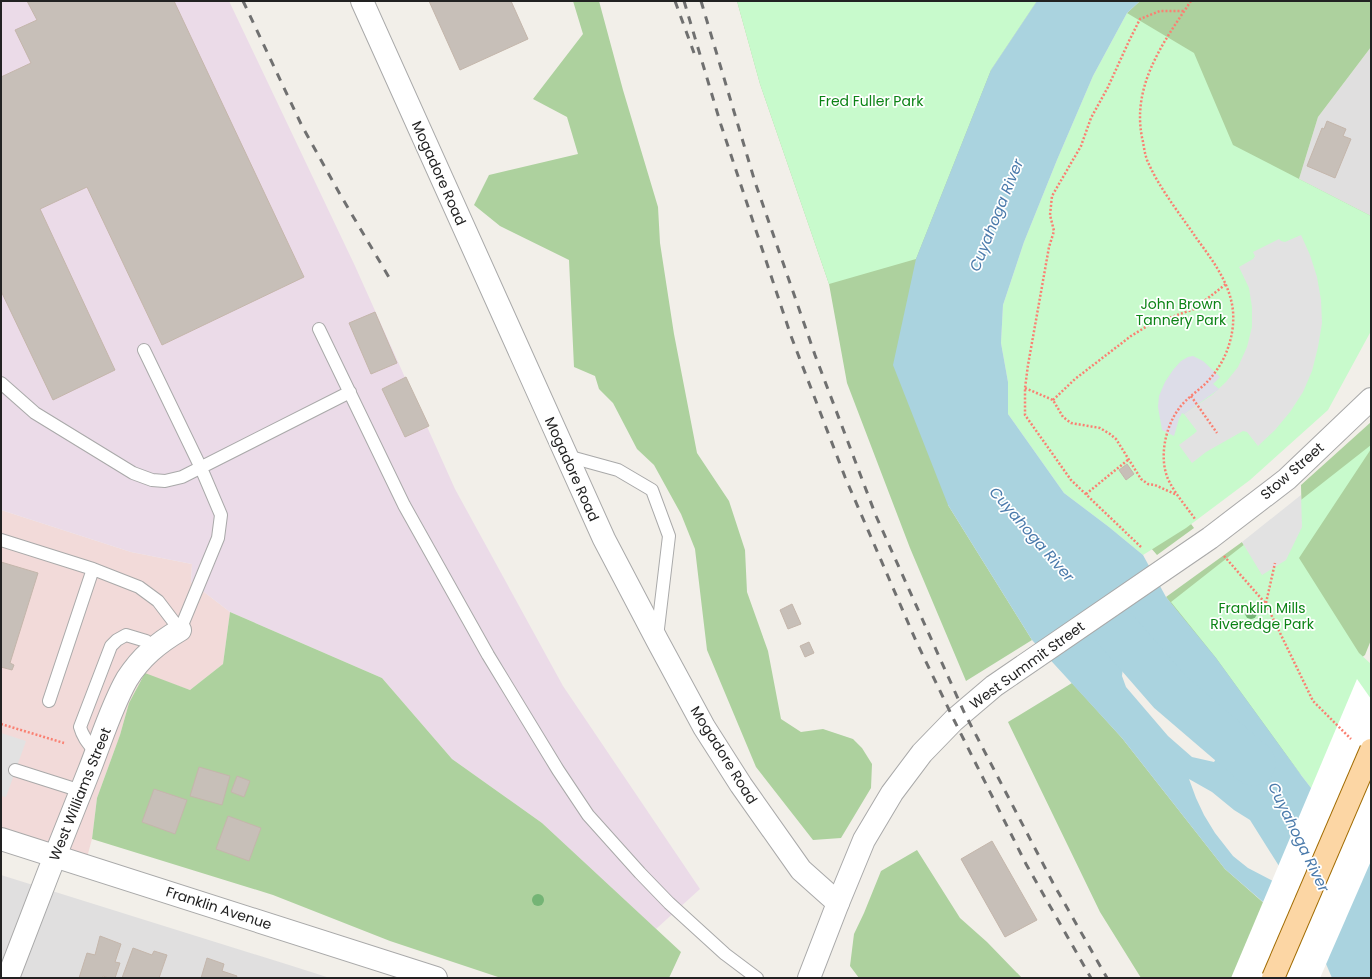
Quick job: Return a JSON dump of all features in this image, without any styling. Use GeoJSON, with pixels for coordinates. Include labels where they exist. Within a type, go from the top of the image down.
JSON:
{"type":"FeatureCollection","features":[{"type":"Feature","properties":{"kind":"main road"},"geometry":{"type":"LineString","coordinates":[[1273,978],[1363,747]]}},
{"type":"Feature","properties":{"kind":"street","name":"Mogadore Road"},"geometry":{"type":"LineString","coordinates":[[362,1],[604,539],[657,640],[704,727],[741,785],[801,870],[838,903]]}},
{"type":"Feature","properties":{"kind":"street","name":"Stow Street"},"geometry":{"type":"LineString","coordinates":[[1209,538],[1286,479],[1371,399]]}},
{"type":"Feature","properties":{"kind":"street","name":"West Summit Street"},"geometry":{"type":"LineString","coordinates":[[809,978],[864,840],[892,793],[922,753],[954,720],[994,686],[1209,538]]}},
{"type":"Feature","properties":{"kind":"street","name":"West Williams Street"},"geometry":{"type":"LineString","coordinates":[[8,978],[117,700],[128,679],[143,658],[160,642],[180,630]]}},
{"type":"Feature","properties":{"kind":"street","name":"Franklin Avenue"},"geometry":{"type":"LineString","coordinates":[[1,839],[436,978]]}},
{"type":"Feature","properties":{"kind":"lane"},"geometry":{"type":"LineString","coordinates":[[319,329],[404,505],[488,655],[558,770],[588,815],[640,874],[674,907],[725,954],[757,978]]}},
{"type":"Feature","properties":{"kind":"lane"},"geometry":{"type":"LineString","coordinates":[[144,350],[201,468],[221,515],[218,538],[180,630]]}},
{"type":"Feature","properties":{"kind":"lane"},"geometry":{"type":"LineString","coordinates":[[1,383],[35,413],[133,473],[152,480],[165,481],[182,477],[201,468],[350,392]]}},
{"type":"Feature","properties":{"kind":"lane"},"geometry":{"type":"LineString","coordinates":[[566,456],[618,470],[652,490],[669,536],[657,640]]}},
{"type":"Feature","properties":{"kind":"lane"},"geometry":{"type":"LineString","coordinates":[[1,540],[126,581],[158,601],[180,630]]}},
{"type":"Feature","properties":{"kind":"lane"},"geometry":{"type":"LineString","coordinates":[[50,700],[93,569]]}},
{"type":"Feature","properties":{"kind":"lane"},"geometry":{"type":"LineString","coordinates":[[96,753],[82,735],[80,727],[111,646],[117,640],[126,635],[146,641],[153,648]]}},
{"type":"Feature","properties":{"kind":"lane"},"geometry":{"type":"LineString","coordinates":[[16,770],[81,791]]}},
{"type":"Feature","properties":{"kind":"path"},"geometry":{"type":"LineString","coordinates":[[1191,1],[1166,39],[1146,79],[1141,95],[1139,128],[1146,159],[1163,189],[1204,248],[1226,284],[1233,311],[1233,325],[1231,339],[1226,355],[1218,369],[1207,382],[1178,410],[1171,422],[1163,450],[1164,463],[1168,478],[1178,495],[1209,538],[1266,604],[1313,701],[1363,747]]}},
{"type":"Feature","properties":{"kind":"path"},"geometry":{"type":"LineString","coordinates":[[1141,547],[1071,480],[1025,415],[1025,388],[1049,247],[1054,231],[1050,215],[1052,196],[1081,146],[1091,118],[1108,88],[1140,19],[1160,11],[1184,11]]}},
{"type":"Feature","properties":{"kind":"path"},"geometry":{"type":"LineString","coordinates":[[1053,400],[1075,379],[1131,336],[1149,325],[1194,309],[1226,284]]}},
{"type":"Feature","properties":{"kind":"path"},"geometry":{"type":"LineString","coordinates":[[1025,388],[1053,400],[1063,417],[1071,423],[1100,428],[1110,434],[1116,439],[1141,479],[1148,484],[1155,485],[1178,495]]}},
{"type":"Feature","properties":{"kind":"path"},"geometry":{"type":"LineString","coordinates":[[1191,396],[1217,433]]}},
{"type":"Feature","properties":{"kind":"path"},"geometry":{"type":"LineString","coordinates":[[1086,494],[1129,459]]}},
{"type":"Feature","properties":{"kind":"path"},"geometry":{"type":"LineString","coordinates":[[1266,604],[1275,563]]}},
{"type":"Feature","properties":{"kind":"path"},"geometry":{"type":"LineString","coordinates":[[1,724],[64,743]]}},
{"type":"Feature","properties":{"kind":"shaded area"},"geometry":{"type":"Polygon","coordinates":[[[1,1],[229,1],[355,266],[455,489],[563,686],[700,889],[656,929],[542,823],[452,759],[382,678],[230,612],[191,582],[192,564],[131,552],[1,510],[1,1]]]}},
{"type":"Feature","properties":{"kind":"shaded area"},"geometry":{"type":"Polygon","coordinates":[[[1371,47],[1371,216],[1299,179],[1318,117],[1371,47]]]}},
{"type":"Feature","properties":{"kind":"shaded area"},"geometry":{"type":"Polygon","coordinates":[[[1301,235],[1310,255],[1317,277],[1321,300],[1322,323],[1312,371],[1303,392],[1290,412],[1275,430],[1258,446],[1247,432],[1243,431],[1206,452],[1192,463],[1179,445],[1197,431],[1184,414],[1212,395],[1226,382],[1238,367],[1247,347],[1252,327],[1252,307],[1249,288],[1239,267],[1253,259],[1255,256],[1253,252],[1279,239],[1285,242],[1301,235]]]}},
{"type":"Feature","properties":{"kind":"shaded area"},"geometry":{"type":"Polygon","coordinates":[[[1193,356],[1203,361],[1220,377],[1213,384],[1219,389],[1184,414],[1182,413],[1174,436],[1162,430],[1158,407],[1159,396],[1165,382],[1173,370],[1181,361],[1193,356]]]}},
{"type":"Feature","properties":{"kind":"shaded area"},"geometry":{"type":"Polygon","coordinates":[[[1301,495],[1302,527],[1286,560],[1262,575],[1242,542],[1301,495]]]}},
{"type":"Feature","properties":{"kind":"shaded area"},"geometry":{"type":"Polygon","coordinates":[[[1,510],[131,552],[192,564],[191,582],[230,612],[223,664],[190,690],[144,674],[129,703],[120,735],[97,798],[92,839],[86,861],[1,834],[1,510]]]}},
{"type":"Feature","properties":{"kind":"shaded area"},"geometry":{"type":"Polygon","coordinates":[[[1,733],[26,741],[6,797],[1,796],[1,733]]]}},
{"type":"Feature","properties":{"kind":"shaded area"},"geometry":{"type":"Polygon","coordinates":[[[1,875],[286,964],[330,978],[1,978],[1,875]]]}},
{"type":"Feature","properties":{"kind":"green space"},"geometry":{"type":"Polygon","coordinates":[[[573,1],[599,1],[623,90],[658,207],[660,243],[674,334],[697,453],[729,501],[745,550],[747,592],[768,651],[781,719],[801,732],[823,729],[853,739],[862,748],[872,764],[871,788],[841,838],[813,840],[756,767],[707,650],[695,549],[681,514],[654,465],[637,449],[613,403],[599,389],[595,376],[574,367],[569,260],[500,226],[474,205],[489,175],[578,154],[567,117],[533,99],[583,34],[573,1]]]}},
{"type":"Feature","properties":{"kind":"green space"},"geometry":{"type":"Polygon","coordinates":[[[737,1],[1037,1],[991,70],[948,505],[1032,640],[966,681],[910,548],[847,383],[829,284],[760,84],[737,1]]]}},
{"type":"Feature","properties":{"kind":"green space","name":"Fred Fuller Park"},"geometry":{"type":"Polygon","coordinates":[[[737,1],[1037,1],[991,70],[916,259],[829,284],[760,84],[737,1]]]}},
{"type":"Feature","properties":{"kind":"green space"},"geometry":{"type":"Polygon","coordinates":[[[1140,1],[1371,1],[1371,47],[1318,117],[1299,179],[1371,216],[1371,331],[1150,468],[1194,528],[1157,555],[1113,504],[1127,13],[1140,1]]]}},
{"type":"Feature","properties":{"kind":"green space","name":"John Brown Tannery Park"},"geometry":{"type":"Polygon","coordinates":[[[1127,13],[1194,53],[1233,145],[1371,216],[1371,331],[1328,410],[1250,480],[1186,528],[1143,555],[1064,493],[1008,414],[1008,382],[1001,343],[1003,305],[1024,242],[1093,76],[1127,13]]]}},
{"type":"Feature","properties":{"kind":"green space","name":"Franklin Mills Riveredge Park"},"geometry":{"type":"Polygon","coordinates":[[[1371,422],[1371,640],[1365,655],[1291,712],[1301,775],[1166,597],[1242,542],[1262,574],[1302,527],[1301,485],[1371,422]]]}},
{"type":"Feature","properties":{"kind":"green space","name":"Franklin Mills Riveredge Park"},"geometry":{"type":"Polygon","coordinates":[[[1371,445],[1371,449],[1299,558],[1359,653],[1371,664],[1371,856],[1352,841],[1301,775],[1216,658],[1171,602],[1371,445]]]}},
{"type":"Feature","properties":{"kind":"green space"},"geometry":{"type":"Polygon","coordinates":[[[230,612],[382,678],[452,759],[542,823],[681,952],[669,978],[501,978],[390,941],[273,895],[92,839],[97,798],[120,735],[129,703],[145,673],[190,690],[223,664],[230,612]]]}},
{"type":"Feature","properties":{"kind":"green space"},"geometry":{"type":"Polygon","coordinates":[[[1072,683],[1122,738],[1225,869],[1266,905],[1233,978],[1141,978],[1100,912],[1008,722],[1072,683]]]}},
{"type":"Feature","properties":{"kind":"green space"},"geometry":{"type":"Polygon","coordinates":[[[917,850],[960,918],[987,942],[1022,978],[859,978],[850,966],[854,934],[881,871],[917,850]]]}},
{"type":"Feature","properties":{"kind":"water"},"geometry":{"type":"Polygon","coordinates":[[[1037,1],[1140,1],[1127,13],[1093,76],[1024,242],[1003,305],[1001,343],[1008,382],[1008,414],[1064,493],[1143,555],[1166,597],[1216,658],[1301,775],[1352,841],[1371,856],[1371,978],[1332,978],[1321,952],[1225,869],[1122,738],[1032,640],[948,505],[893,365],[916,259],[991,70],[1037,1]],[[1124,658],[1122,676],[1126,687],[1168,736],[1192,757],[1214,762],[1221,751],[1202,715],[1176,690],[1145,669],[1124,658]],[[1189,779],[1204,815],[1215,833],[1233,856],[1248,868],[1296,893],[1250,820],[1234,810],[1212,792],[1189,779]]]}},
{"type":"Feature","properties":{"kind":"pier"},"geometry":{"type":"Polygon","coordinates":[[[1357,679],[1371,699],[1371,861],[1320,978],[1231,978],[1357,679]]]}},
{"type":"Feature","properties":{"kind":"building"},"geometry":{"type":"Polygon","coordinates":[[[27,1],[174,1],[304,277],[162,345],[87,187],[40,209],[115,370],[53,400],[1,291],[1,77],[31,63],[15,30],[37,20],[27,1]]]}},
{"type":"Feature","properties":{"kind":"building"},"geometry":{"type":"Polygon","coordinates":[[[429,1],[511,1],[528,39],[460,70],[429,1]]]}},
{"type":"Feature","properties":{"kind":"building"},"geometry":{"type":"Polygon","coordinates":[[[1327,121],[1346,129],[1343,136],[1351,139],[1335,178],[1307,166],[1322,128],[1324,129],[1327,121]]]}},
{"type":"Feature","properties":{"kind":"building"},"geometry":{"type":"Polygon","coordinates":[[[375,312],[397,363],[371,374],[349,323],[375,312]]]}},
{"type":"Feature","properties":{"kind":"building"},"geometry":{"type":"Polygon","coordinates":[[[406,377],[429,426],[405,437],[382,389],[406,377]]]}},
{"type":"Feature","properties":{"kind":"building"},"geometry":{"type":"Polygon","coordinates":[[[1127,464],[1134,474],[1126,480],[1119,470],[1127,464]]]}},
{"type":"Feature","properties":{"kind":"building"},"geometry":{"type":"Polygon","coordinates":[[[1,562],[38,573],[10,663],[14,665],[12,670],[1,667],[1,562]]]}},
{"type":"Feature","properties":{"kind":"building"},"geometry":{"type":"Polygon","coordinates":[[[792,604],[801,624],[788,629],[780,610],[792,604]]]}},
{"type":"Feature","properties":{"kind":"building"},"geometry":{"type":"Polygon","coordinates":[[[809,642],[814,653],[805,657],[800,646],[809,642]]]}},
{"type":"Feature","properties":{"kind":"building"},"geometry":{"type":"Polygon","coordinates":[[[199,767],[230,776],[222,805],[190,796],[199,767]]]}},
{"type":"Feature","properties":{"kind":"building"},"geometry":{"type":"Polygon","coordinates":[[[237,776],[250,781],[244,797],[231,792],[237,776]]]}},
{"type":"Feature","properties":{"kind":"building"},"geometry":{"type":"Polygon","coordinates":[[[154,789],[187,800],[175,834],[142,822],[154,789]]]}},
{"type":"Feature","properties":{"kind":"building"},"geometry":{"type":"Polygon","coordinates":[[[228,816],[261,828],[249,861],[216,849],[228,816]]]}},
{"type":"Feature","properties":{"kind":"building"},"geometry":{"type":"Polygon","coordinates":[[[992,841],[1037,920],[1005,937],[961,859],[992,841]]]}},
{"type":"Feature","properties":{"kind":"building"},"geometry":{"type":"Polygon","coordinates":[[[100,936],[121,944],[115,962],[120,963],[115,978],[103,976],[102,978],[79,978],[87,953],[95,955],[100,936]]]}},
{"type":"Feature","properties":{"kind":"building"},"geometry":{"type":"Polygon","coordinates":[[[133,948],[152,955],[154,951],[167,955],[159,978],[122,978],[133,948]]]}},
{"type":"Feature","properties":{"kind":"building"},"geometry":{"type":"Polygon","coordinates":[[[207,958],[224,964],[222,971],[237,976],[236,978],[201,978],[207,958]]]}},
{"type":"Feature","properties":{"kind":"waterway","name":"Cuyahoga River"},"geometry":{"type":"LineString","coordinates":[[1116,630],[1170,692],[1253,763]]}},
{"type":"Feature","properties":{"kind":"railway"},"geometry":{"type":"LineString","coordinates":[[243,1],[302,126],[390,279]]}},
{"type":"Feature","properties":{"kind":"railway"},"geometry":{"type":"LineString","coordinates":[[675,1],[694,53]]}},
{"type":"Feature","properties":{"kind":"railway"},"geometry":{"type":"LineString","coordinates":[[684,1],[721,125],[791,336],[845,477],[916,641],[954,720],[1026,864],[1091,978]]}},
{"type":"Feature","properties":{"kind":"railway"},"geometry":{"type":"LineString","coordinates":[[701,1],[755,182],[815,355],[876,516],[964,712],[1053,883],[1107,978]]}}]}
